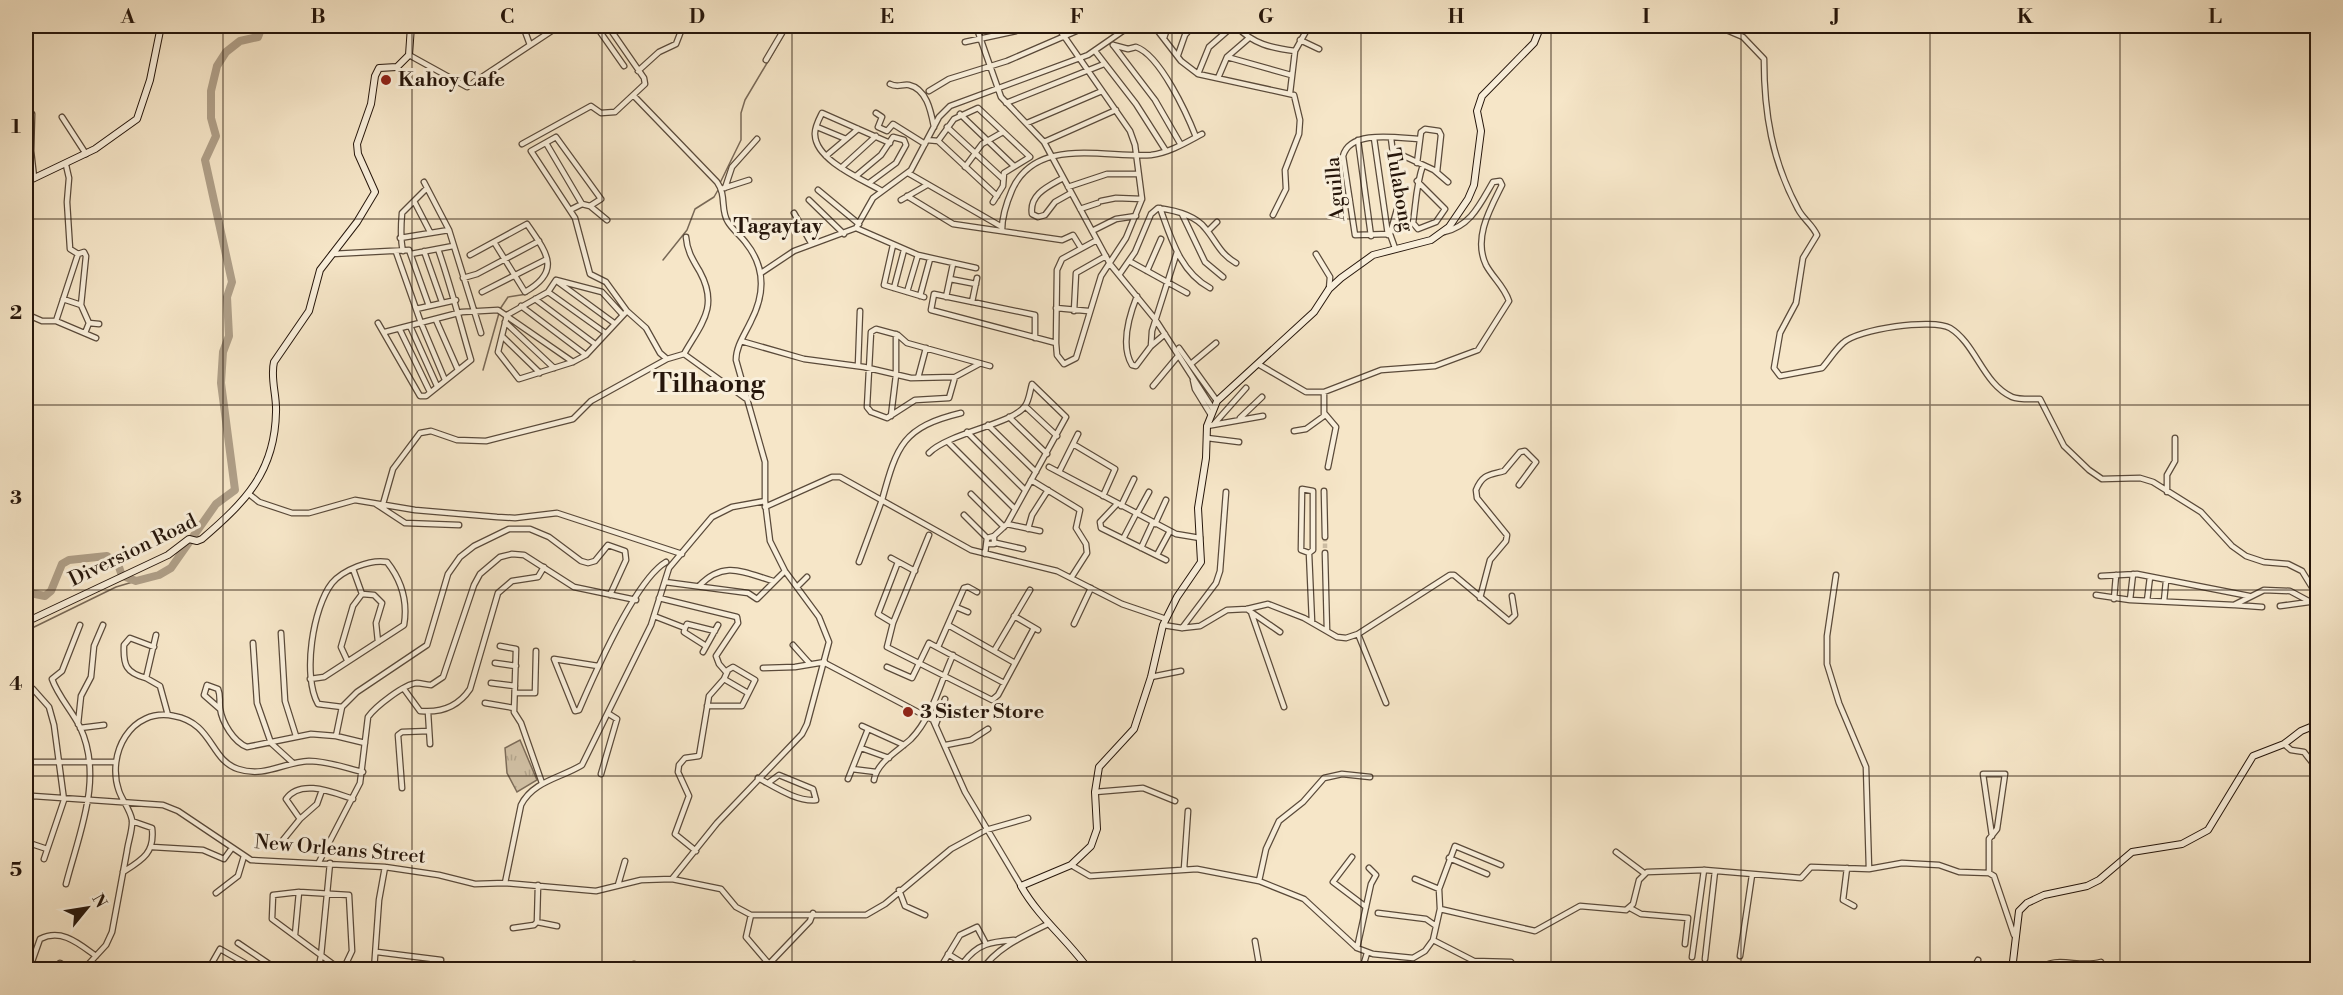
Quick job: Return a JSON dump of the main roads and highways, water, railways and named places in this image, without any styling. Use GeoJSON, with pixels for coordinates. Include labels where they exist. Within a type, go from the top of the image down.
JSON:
{"type":"FeatureCollection","features":[{"type":"Feature","properties":{"kind":"waterway"},"geometry":{"type":"LineString","coordinates":[[123,576],[136,581],[159,575],[171,568],[216,504],[235,490],[221,383],[223,352],[229,336],[227,297],[232,282],[205,160],[216,136],[211,118],[211,91],[217,66],[226,52],[240,41],[258,37],[261,29],[259,26]]}},
{"type":"Feature","properties":{"kind":"waterway"},"geometry":{"type":"LineString","coordinates":[[720,183],[741,140],[741,113],[745,100],[789,26]]}},
{"type":"Feature","properties":{"kind":"waterway"},"geometry":{"type":"LineString","coordinates":[[663,260],[687,230],[695,209],[714,197],[718,190]]}},
{"type":"Feature","properties":{"kind":"waterway"},"geometry":{"type":"LineString","coordinates":[[500,309],[508,297],[527,294]]}},
{"type":"Feature","properties":{"kind":"waterway"},"geometry":{"type":"LineString","coordinates":[[483,370],[499,313]]}},
{"type":"Feature","properties":{"kind":"waterway"},"geometry":{"type":"LineString","coordinates":[[26,588],[30,593],[45,596],[51,591],[62,564],[69,560],[107,556],[118,564],[121,573]]}},
{"type":"Feature","properties":{"kind":"waterway"},"geometry":{"type":"LineString","coordinates":[[26,631],[116,587],[136,581]]}},
{"type":"Feature","properties":{"kind":"tunnel"},"geometry":{"type":"LineString","coordinates":[[1325,537],[1325,553]]}},
{"type":"Feature","properties":{"kind":"place","name":"Kahoy Cafe"},"geometry":{"type":"Point","coordinates":[386,80]}},
{"type":"Feature","properties":{"kind":"place","name":"3 Sister Store"},"geometry":{"type":"Point","coordinates":[908,712]}},
{"type":"Feature","properties":{"kind":"district","name":"Tagaytay"},"geometry":{"type":"Point","coordinates":[778,227]}},
{"type":"Feature","properties":{"kind":"district","name":"Tilhaong"},"geometry":{"type":"Point","coordinates":[709,384]}}]}
